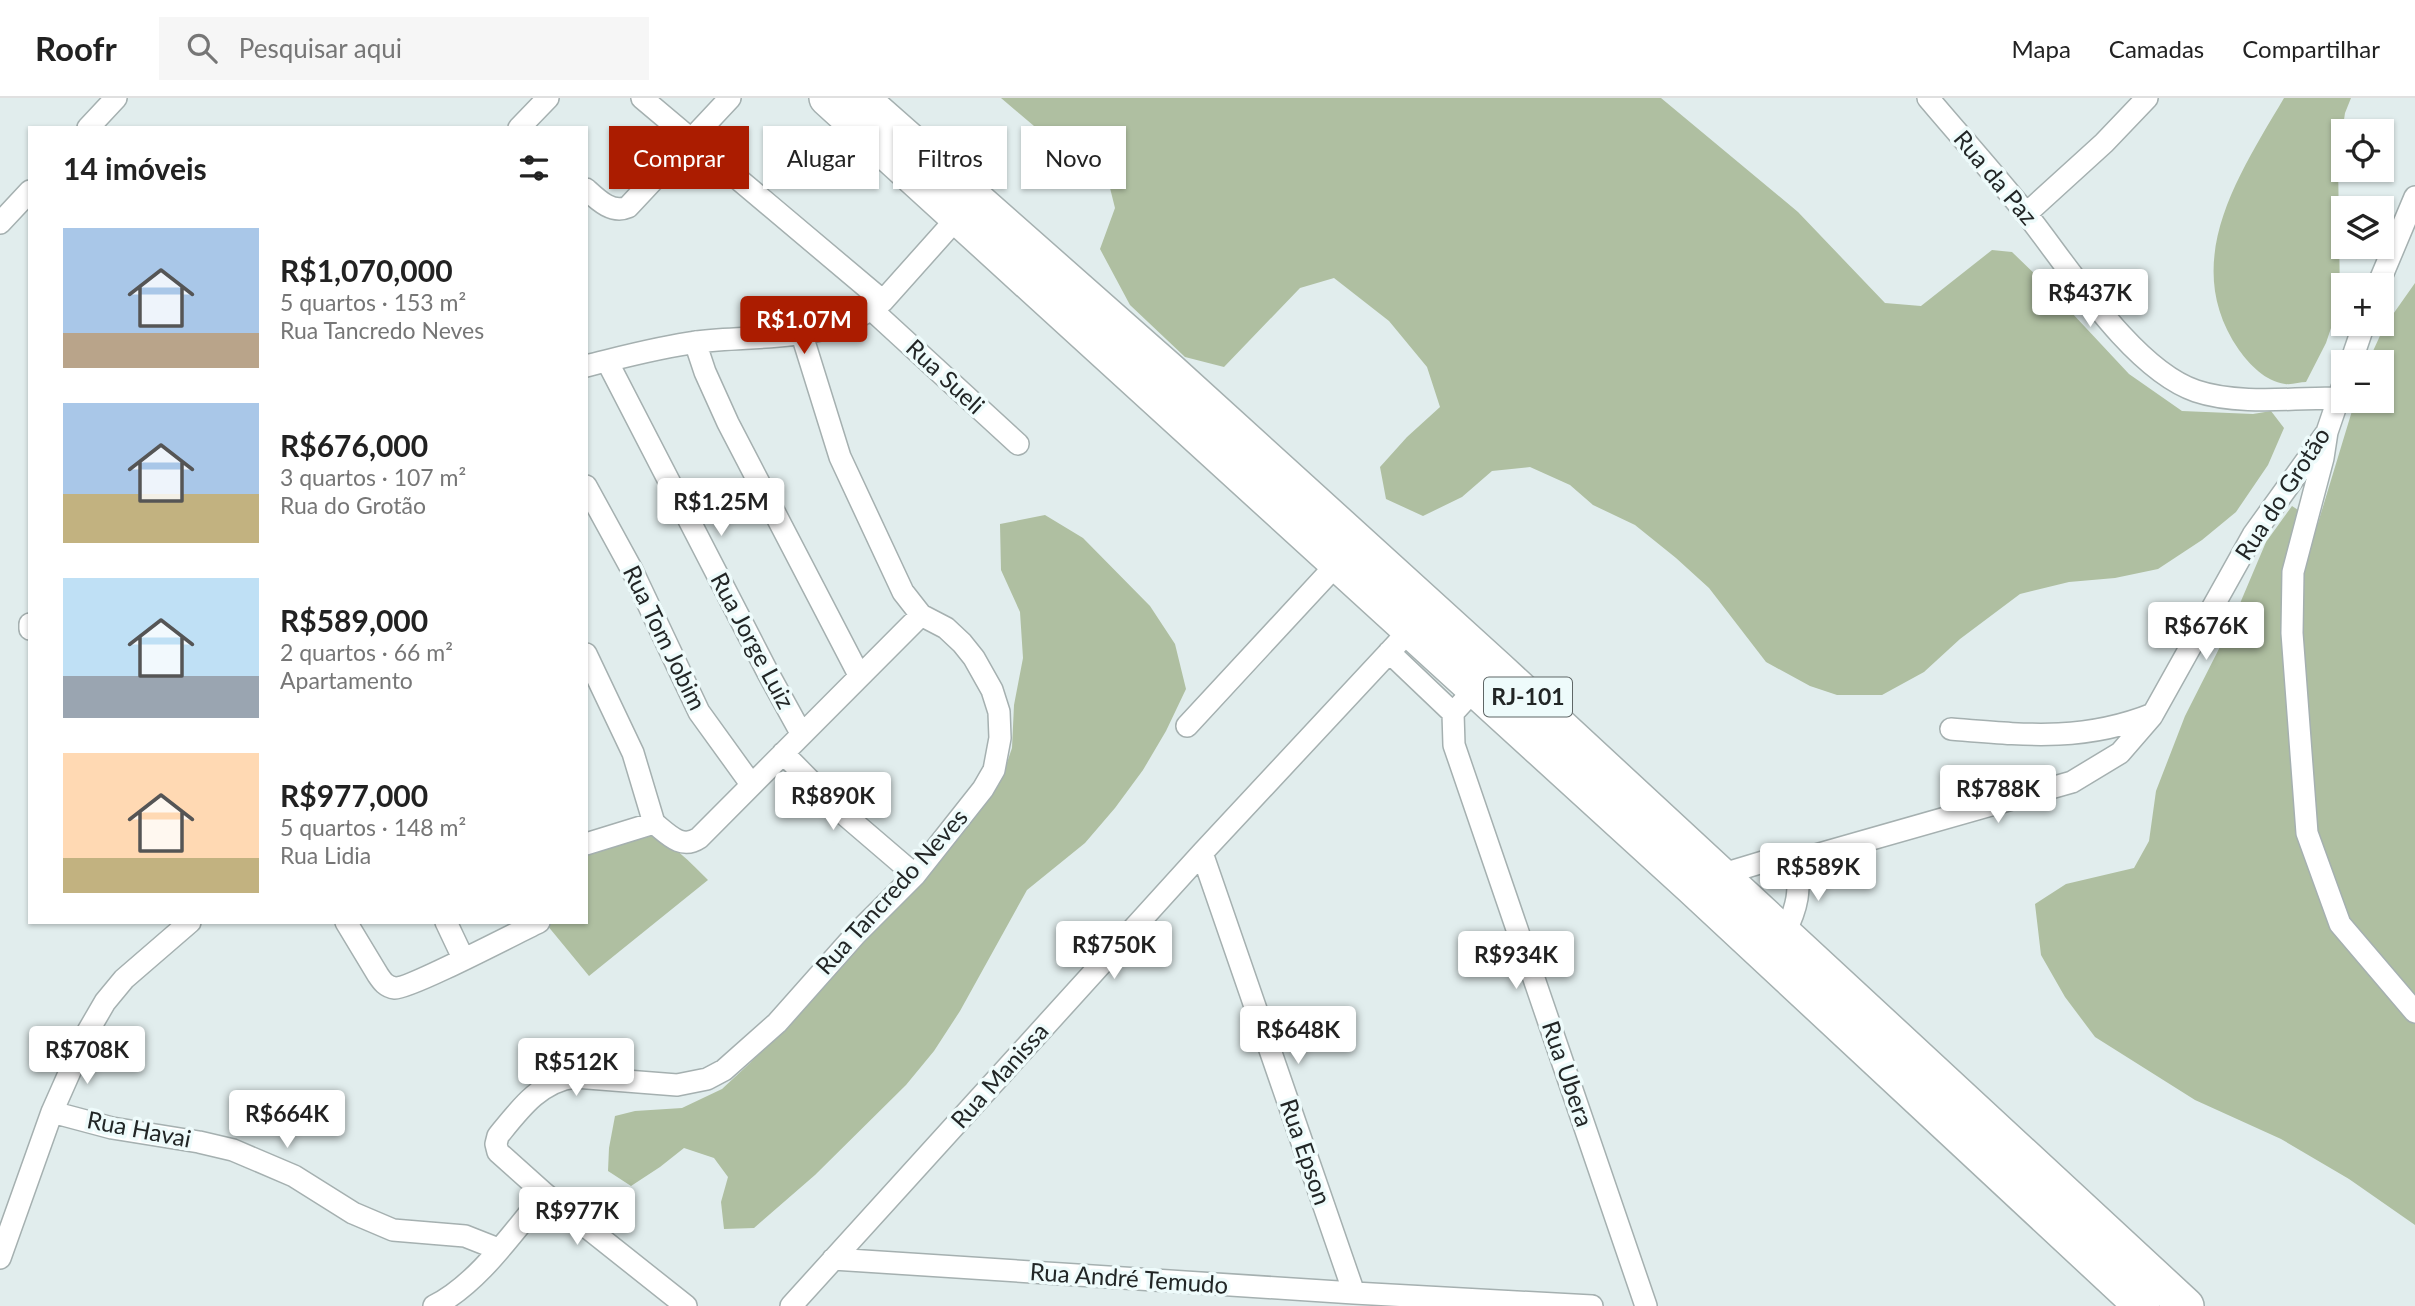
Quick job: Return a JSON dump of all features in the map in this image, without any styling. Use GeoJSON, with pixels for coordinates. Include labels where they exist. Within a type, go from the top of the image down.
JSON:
{"type":"FeatureCollection","features":[{"type":"Feature","properties":{"kind":"main road","name":"RJ-101"},"geometry":{"type":"LineString","coordinates":[[827,98],[1337,564],[1399,642],[1945,1120],[2142,1306]]}},
{"type":"Feature","properties":{"kind":"main road","name":"RJ-101"},"geometry":{"type":"LineString","coordinates":[[861,98],[1169,370],[1509,679],[2186,1306]]}},
{"type":"Feature","properties":{"kind":"street"},"geometry":{"type":"LineString","coordinates":[[91,126],[116,98]]}},
{"type":"Feature","properties":{"kind":"street"},"geometry":{"type":"LineString","coordinates":[[521,126],[548,98]]}},
{"type":"Feature","properties":{"kind":"street","name":"Rua Sueli"},"geometry":{"type":"LineString","coordinates":[[642,98],[673,126]]}},
{"type":"Feature","properties":{"kind":"street"},"geometry":{"type":"LineString","coordinates":[[704,126],[730,98]]}},
{"type":"Feature","properties":{"kind":"street","name":"Rua da Paz"},"geometry":{"type":"LineString","coordinates":[[1928,98],[2026,214],[2122,336],[2147,361],[2170,378],[2195,391],[2225,397],[2331,392]]}},
{"type":"Feature","properties":{"kind":"street"},"geometry":{"type":"LineString","coordinates":[[2026,214],[2104,143],[2147,98]]}},
{"type":"Feature","properties":{"kind":"street"},"geometry":{"type":"LineString","coordinates":[[588,190],[619,211],[628,207],[645,189]]}},
{"type":"Feature","properties":{"kind":"street","name":"Rua Sueli"},"geometry":{"type":"LineString","coordinates":[[745,189],[878,306],[1018,444]]}},
{"type":"Feature","properties":{"kind":"street"},"geometry":{"type":"LineString","coordinates":[[0,223],[28,193]]}},
{"type":"Feature","properties":{"kind":"street"},"geometry":{"type":"LineString","coordinates":[[2383,273],[2415,197]]}},
{"type":"Feature","properties":{"kind":"street"},"geometry":{"type":"LineString","coordinates":[[596,363],[695,342],[802,335],[824,331],[878,306],[958,218]]}},
{"type":"Feature","properties":{"kind":"street","name":"Rua Tancredo Neves"},"geometry":{"type":"LineString","coordinates":[[545,1195],[498,1152],[496,1144],[498,1136],[537,1093],[550,1083],[575,1077],[677,1086],[707,1079],[724,1070],[777,1023],[856,934],[915,875],[983,789],[994,770],[1000,738],[999,712],[992,690],[974,658],[946,628],[921,615],[903,592],[840,457],[802,335]]}},
{"type":"Feature","properties":{"kind":"street"},"geometry":{"type":"LineString","coordinates":[[695,342],[728,423],[859,675]]}},
{"type":"Feature","properties":{"kind":"street","name":"Rua Jorge Luiz"},"geometry":{"type":"LineString","coordinates":[[596,363],[801,733]]}},
{"type":"Feature","properties":{"kind":"street","name":"Rua do Grotão"},"geometry":{"type":"LineString","coordinates":[[1720,875],[1763,862],[1798,860],[2073,782],[2120,753],[2153,714],[2253,535],[2327,432],[2333,413]]}},
{"type":"Feature","properties":{"kind":"street"},"geometry":{"type":"LineString","coordinates":[[2327,432],[2323,458],[2293,572],[2292,633],[2307,833],[2340,924],[2415,1012]]}},
{"type":"Feature","properties":{"kind":"street","name":"Rua Tom Jobim"},"geometry":{"type":"LineString","coordinates":[[588,490],[632,570],[699,712],[751,784]]}},
{"type":"Feature","properties":{"kind":"street"},"geometry":{"type":"LineString","coordinates":[[1187,726],[1337,564]]}},
{"type":"Feature","properties":{"kind":"street"},"geometry":{"type":"LineString","coordinates":[[588,658],[633,753],[654,822],[683,844],[691,843],[921,615]]}},
{"type":"Feature","properties":{"kind":"street","name":"Rua Manissa"},"geometry":{"type":"LineString","coordinates":[[791,1306],[1202,853],[1399,642]]}},
{"type":"Feature","properties":{"kind":"street","name":"Rua Ubera"},"geometry":{"type":"LineString","coordinates":[[1464,701],[1454,745],[1647,1306]]}},
{"type":"Feature","properties":{"kind":"street"},"geometry":{"type":"LineString","coordinates":[[1951,729],[2074,735],[2104,730],[2153,714]]}},
{"type":"Feature","properties":{"kind":"street"},"geometry":{"type":"LineString","coordinates":[[783,753],[838,809],[915,875]]}},
{"type":"Feature","properties":{"kind":"street"},"geometry":{"type":"LineString","coordinates":[[588,843],[654,822]]}},
{"type":"Feature","properties":{"kind":"street","name":"Rua Epson"},"geometry":{"type":"LineString","coordinates":[[1202,853],[1354,1293]]}},
{"type":"Feature","properties":{"kind":"street"},"geometry":{"type":"LineString","coordinates":[[1783,934],[1796,911],[1799,889],[1798,860]]}},
{"type":"Feature","properties":{"kind":"street"},"geometry":{"type":"LineString","coordinates":[[0,1258],[52,1112],[87,1033],[105,1002],[124,979],[188,924]]}},
{"type":"Feature","properties":{"kind":"street"},"geometry":{"type":"LineString","coordinates":[[347,924],[384,983],[388,987],[399,988],[535,924]]}},
{"type":"Feature","properties":{"kind":"street"},"geometry":{"type":"LineString","coordinates":[[447,924],[463,958]]}},
{"type":"Feature","properties":{"kind":"street","name":"Rua Havai"},"geometry":{"type":"LineString","coordinates":[[52,1112],[112,1128],[233,1150],[294,1176],[353,1213],[393,1230],[465,1236],[498,1249]]}},
{"type":"Feature","properties":{"kind":"street"},"geometry":{"type":"LineString","coordinates":[[434,1306],[451,1298],[489,1261],[545,1195],[686,1306]]}},
{"type":"Feature","properties":{"kind":"street","name":"Rua André Temudo"},"geometry":{"type":"LineString","coordinates":[[833,1259],[1592,1306]]}},
{"type":"Feature","properties":{"kind":"green space"},"geometry":{"type":"Polygon","coordinates":[[[1001,98],[1661,98],[1798,212],[1885,303],[1921,306],[1992,250],[2012,252],[2129,374],[2182,411],[2253,414],[2271,411],[2284,428],[2268,465],[2236,512],[2202,540],[2158,569],[2115,578],[2069,582],[2020,594],[1960,639],[1924,672],[1882,695],[1837,695],[1810,686],[1766,662],[1709,588],[1635,525],[1593,505],[1570,485],[1530,467],[1492,471],[1462,497],[1423,516],[1386,499],[1380,467],[1407,437],[1440,407],[1427,367],[1389,321],[1334,278],[1300,288],[1224,367],[1185,357],[1130,305],[1100,249],[1115,208],[1110,189],[1126,189],[1126,126],[1034,126],[1001,98]]]}},
{"type":"Feature","properties":{"kind":"green space"},"geometry":{"type":"Polygon","coordinates":[[[2284,98],[2351,98],[2344,119],[2331,119],[2331,182],[2338,182],[2339,196],[2331,196],[2331,259],[2339,259],[2340,273],[2331,273],[2331,328],[2306,382],[2278,382],[2253,367],[2239,350],[2222,317],[2214,285],[2215,253],[2222,221],[2249,158],[2284,98]]]}},
{"type":"Feature","properties":{"kind":"green space"},"geometry":{"type":"Polygon","coordinates":[[[2415,283],[2415,1225],[2349,1179],[2281,1139],[2195,1100],[2095,1037],[2065,997],[2041,955],[2035,904],[2066,884],[2134,868],[2149,841],[2156,791],[2185,716],[2230,627],[2266,542],[2292,506],[2318,523],[2351,413],[2394,413],[2394,350],[2373,350],[2380,336],[2394,336],[2394,313],[2415,283]]]}},
{"type":"Feature","properties":{"kind":"green space"},"geometry":{"type":"Polygon","coordinates":[[[1045,515],[1083,538],[1150,606],[1175,644],[1186,689],[1143,770],[1085,843],[1027,890],[960,1011],[934,1051],[906,1085],[815,1175],[754,1228],[724,1229],[721,1202],[728,1177],[714,1158],[684,1148],[631,1186],[608,1171],[615,1116],[635,1111],[682,1108],[722,1089],[750,1063],[863,942],[977,814],[1001,780],[1012,748],[1014,705],[1023,658],[1020,612],[1001,570],[1000,524],[1045,515]]]}},
{"type":"Feature","properties":{"kind":"green space"},"geometry":{"type":"Polygon","coordinates":[[[648,833],[673,848],[708,880],[589,976],[547,925],[588,924],[588,853],[648,833]]]}}]}
